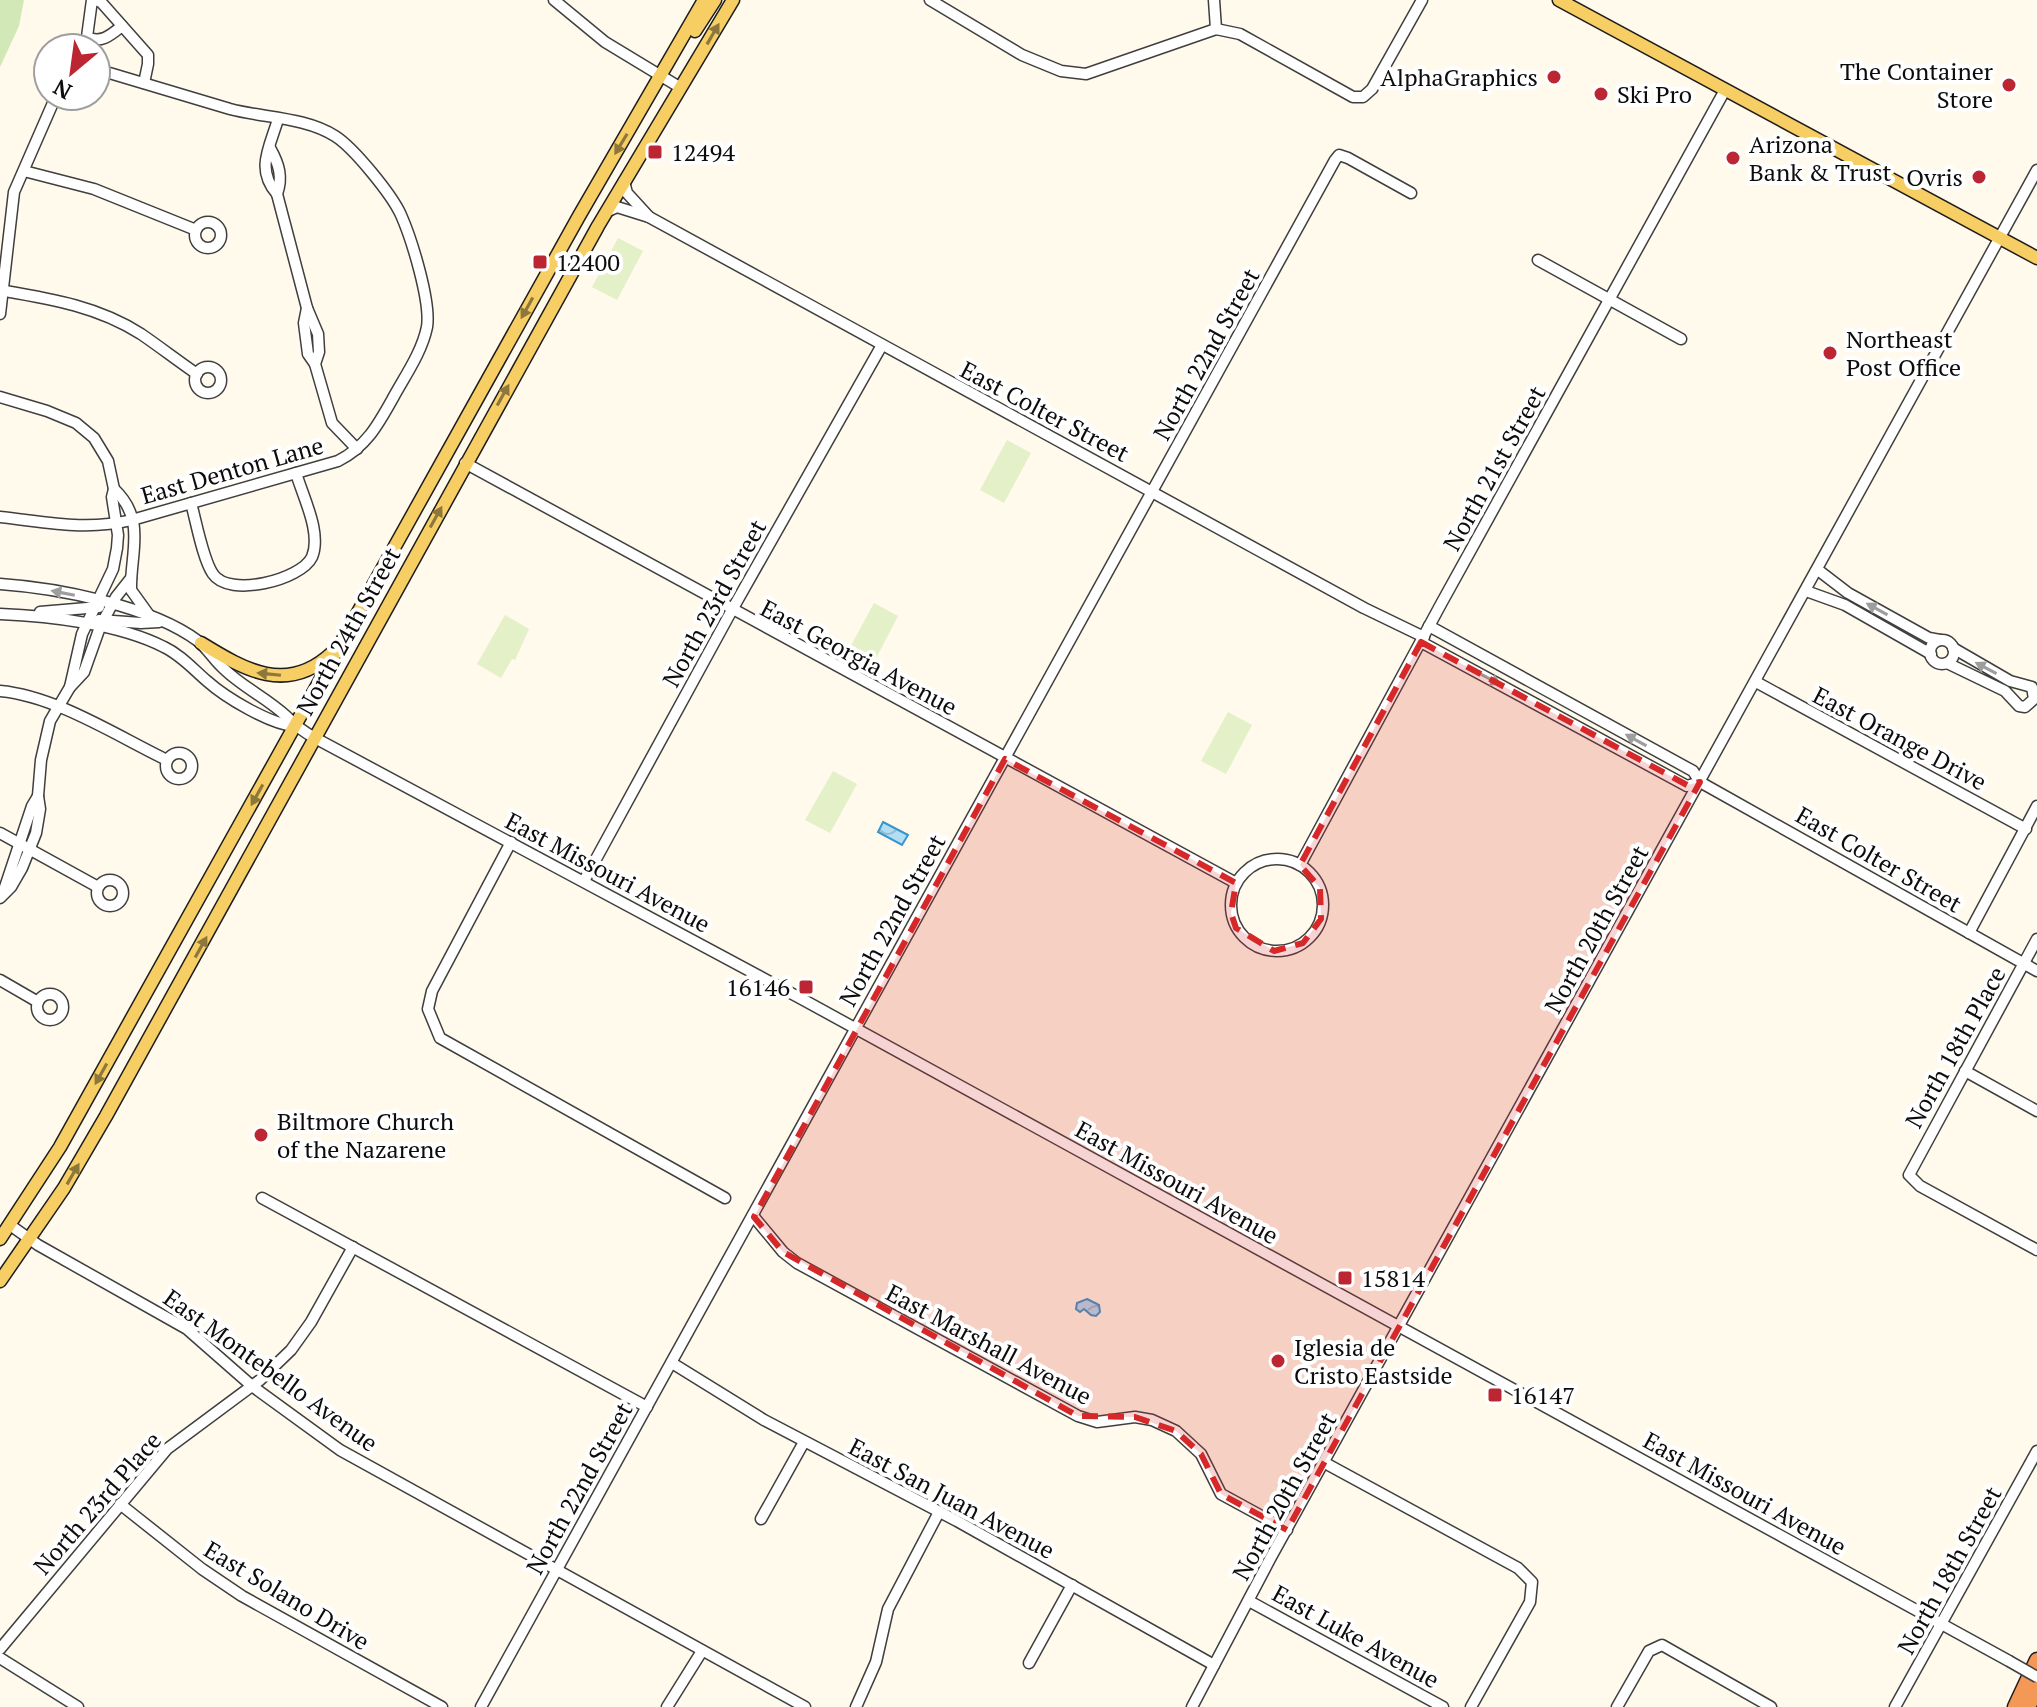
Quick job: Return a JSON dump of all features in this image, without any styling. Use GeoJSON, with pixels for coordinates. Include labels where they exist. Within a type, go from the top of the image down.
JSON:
{"type":"FeatureCollection","features":[{"type":"Feature","properties":{"kind":"highway"},"geometry":{"type":"LineString","coordinates":[[2015,1707],[2037,1660]]}},
{"type":"Feature","properties":{"kind":"highway"},"geometry":{"type":"LineString","coordinates":[[2028,1707],[2037,1689]]}},
{"type":"Feature","properties":{"kind":"main road","name":"North 24th Street"},"geometry":{"type":"LineString","coordinates":[[0,1239],[49,1166],[140,1006],[587,202],[704,0]]}},
{"type":"Feature","properties":{"kind":"main road"},"geometry":{"type":"LineString","coordinates":[[661,77],[676,63],[715,0]]}},
{"type":"Feature","properties":{"kind":"main road","name":"North 24th Street"},"geometry":{"type":"LineString","coordinates":[[0,1281],[70,1179],[606,212],[733,0]]}},
{"type":"Feature","properties":{"kind":"main road"},"geometry":{"type":"LineString","coordinates":[[1559,0],[2037,258]]}},
{"type":"Feature","properties":{"kind":"main road"},"geometry":{"type":"LineString","coordinates":[[201,643],[240,666],[284,676],[308,670],[338,649]]}},
{"type":"Feature","properties":{"kind":"main road"},"geometry":{"type":"LineString","coordinates":[[140,1006],[161,1018]]}},
{"type":"Feature","properties":{"kind":"street"},"geometry":{"type":"LineString","coordinates":[[94,0],[87,37],[95,41],[104,39],[122,26]]}},
{"type":"Feature","properties":{"kind":"street"},"geometry":{"type":"LineString","coordinates":[[94,0],[148,55],[144,83]]}},
{"type":"Feature","properties":{"kind":"street"},"geometry":{"type":"LineString","coordinates":[[554,0],[605,42],[681,88]]}},
{"type":"Feature","properties":{"kind":"street"},"geometry":{"type":"LineString","coordinates":[[930,0],[1022,55],[1061,71],[1086,74],[1216,29],[1240,34],[1353,97],[1363,97],[1372,89],[1422,0]]}},
{"type":"Feature","properties":{"kind":"street"},"geometry":{"type":"LineString","coordinates":[[1214,0],[1216,29]]}},
{"type":"Feature","properties":{"kind":"street"},"geometry":{"type":"LineString","coordinates":[[112,74],[233,110],[309,125],[336,136],[392,200],[401,214],[422,284],[427,323],[417,355],[376,429],[357,449],[332,423],[315,364],[319,352],[318,334],[307,308],[277,194],[269,185],[265,170],[265,158],[278,119]]}},
{"type":"Feature","properties":{"kind":"street","name":"North 21st Street"},"geometry":{"type":"LineString","coordinates":[[1300,865],[1725,90]]}},
{"type":"Feature","properties":{"kind":"street"},"geometry":{"type":"LineString","coordinates":[[0,314],[5,291],[12,203],[49,112]]}},
{"type":"Feature","properties":{"kind":"street","name":"North 22nd Street"},"geometry":{"type":"LineString","coordinates":[[481,1707],[1339,155],[1411,193]]}},
{"type":"Feature","properties":{"kind":"street","name":"North 20th Street"},"geometry":{"type":"LineString","coordinates":[[1192,1707],[2037,170]]}},
{"type":"Feature","properties":{"kind":"street"},"geometry":{"type":"LineString","coordinates":[[24,171],[94,189],[196,230]]}},
{"type":"Feature","properties":{"kind":"street","name":"East Colter Street"},"geometry":{"type":"LineString","coordinates":[[624,181],[627,193],[649,217]]}},
{"type":"Feature","properties":{"kind":"street","name":"East Colter Street"},"geometry":{"type":"LineString","coordinates":[[606,212],[617,207],[649,217],[1687,786],[1700,782]]}},
{"type":"Feature","properties":{"kind":"street"},"geometry":{"type":"LineString","coordinates":[[1538,260],[1681,339]]}},
{"type":"Feature","properties":{"kind":"street"},"geometry":{"type":"LineString","coordinates":[[5,291],[52,298],[102,314],[139,333],[197,374]]}},
{"type":"Feature","properties":{"kind":"street","name":"North 23rd Street"},"geometry":{"type":"LineString","coordinates":[[584,881],[882,345]]}},
{"type":"Feature","properties":{"kind":"street"},"geometry":{"type":"LineString","coordinates":[[0,397],[76,423],[94,438],[108,461],[114,489],[112,497],[117,548],[113,569],[85,624],[70,687]]}},
{"type":"Feature","properties":{"kind":"street","name":"East Denton Lane"},"geometry":{"type":"LineString","coordinates":[[116,524],[338,461],[357,449]]}},
{"type":"Feature","properties":{"kind":"street","name":"East Georgia Avenue"},"geometry":{"type":"LineString","coordinates":[[465,463],[1236,883]]}},
{"type":"Feature","properties":{"kind":"street"},"geometry":{"type":"LineString","coordinates":[[191,503],[210,567],[219,581],[238,587],[286,576],[308,563],[314,547],[313,531],[296,473]]}},
{"type":"Feature","properties":{"kind":"street"},"geometry":{"type":"LineString","coordinates":[[114,489],[122,496],[136,536],[131,590],[150,616]]}},
{"type":"Feature","properties":{"kind":"street"},"geometry":{"type":"LineString","coordinates":[[0,517],[86,527],[116,524]]}},
{"type":"Feature","properties":{"kind":"street"},"geometry":{"type":"LineString","coordinates":[[1806,591],[1845,605],[1931,654],[1937,662],[1947,663],[2005,691],[2019,706],[2025,707],[2034,699],[2032,687],[2010,681],[1953,648],[1948,642],[1929,638],[1848,593],[1818,570]]}},
{"type":"Feature","properties":{"kind":"street"},"geometry":{"type":"LineString","coordinates":[[2,895],[11,887],[31,849],[40,809],[38,796],[44,738],[57,707],[89,665],[102,623],[131,578]]}},
{"type":"Feature","properties":{"kind":"street"},"geometry":{"type":"LineString","coordinates":[[0,584],[61,592],[97,604]]}},
{"type":"Feature","properties":{"kind":"street"},"geometry":{"type":"LineString","coordinates":[[22,615],[97,604],[150,616],[201,643],[231,676],[286,716],[294,726]]}},
{"type":"Feature","properties":{"kind":"street"},"geometry":{"type":"LineString","coordinates":[[0,614],[55,617],[85,624],[162,622]]}},
{"type":"Feature","properties":{"kind":"street"},"geometry":{"type":"LineString","coordinates":[[102,623],[162,646],[187,662],[220,691],[281,725],[294,726]]}},
{"type":"Feature","properties":{"kind":"street"},"geometry":{"type":"LineString","coordinates":[[162,646],[173,626]]}},
{"type":"Feature","properties":{"kind":"street","name":"East Colter Street"},"geometry":{"type":"LineString","coordinates":[[1429,626],[1693,771],[1700,782],[2037,971]]}},
{"type":"Feature","properties":{"kind":"street"},"geometry":{"type":"LineString","coordinates":[[1931,654],[1934,644],[1940,640]]}},
{"type":"Feature","properties":{"kind":"street"},"geometry":{"type":"LineString","coordinates":[[1947,663],[1952,658],[1953,648]]}},
{"type":"Feature","properties":{"kind":"street","name":"East Orange Drive"},"geometry":{"type":"LineString","coordinates":[[1756,682],[2026,829]]}},
{"type":"Feature","properties":{"kind":"street"},"geometry":{"type":"LineString","coordinates":[[0,691],[26,695],[57,707],[167,760]]}},
{"type":"Feature","properties":{"kind":"street","name":"East Missouri Avenue"},"geometry":{"type":"LineString","coordinates":[[294,726],[855,1028],[2037,1677]]}},
{"type":"Feature","properties":{"kind":"street"},"geometry":{"type":"LineString","coordinates":[[2,895],[38,796]]}},
{"type":"Feature","properties":{"kind":"street"},"geometry":{"type":"LineString","coordinates":[[1969,933],[2037,806]]}},
{"type":"Feature","properties":{"kind":"street"},"geometry":{"type":"LineString","coordinates":[[0,833],[98,887]]}},
{"type":"Feature","properties":{"kind":"street"},"geometry":{"type":"LineString","coordinates":[[511,842],[435,983],[428,1009],[440,1038],[725,1198]]}},
{"type":"Feature","properties":{"kind":"street"},"geometry":{"type":"LineString","coordinates":[[1271,859],[1300,865],[1312,875],[1320,888],[1323,904],[1321,919],[1303,943],[1289,950],[1259,948],[1246,940],[1236,928],[1231,913],[1231,898],[1236,883],[1245,871],[1271,859]]}},
{"type":"Feature","properties":{"kind":"street","name":"North 18th Place"},"geometry":{"type":"LineString","coordinates":[[2037,939],[1909,1175],[1920,1186],[2037,1250]]}},
{"type":"Feature","properties":{"kind":"street"},"geometry":{"type":"LineString","coordinates":[[0,980],[38,1002]]}},
{"type":"Feature","properties":{"kind":"street"},"geometry":{"type":"LineString","coordinates":[[1965,1071],[2037,1111]]}},
{"type":"Feature","properties":{"kind":"street"},"geometry":{"type":"LineString","coordinates":[[262,1198],[647,1407]]}},
{"type":"Feature","properties":{"kind":"street","name":"East Marshall Avenue"},"geometry":{"type":"LineString","coordinates":[[754,1217],[783,1252],[797,1263],[1078,1416],[1097,1422],[1135,1417],[1152,1420],[1176,1431],[1201,1454],[1221,1494],[1287,1530]]}},
{"type":"Feature","properties":{"kind":"street","name":"East Montebello Avenue"},"geometry":{"type":"LineString","coordinates":[[10,1225],[187,1329],[252,1386],[340,1450],[805,1707]]}},
{"type":"Feature","properties":{"kind":"street","name":"North 23rd Place"},"geometry":{"type":"LineString","coordinates":[[0,1649],[167,1449],[281,1362],[300,1338],[353,1247]]}},
{"type":"Feature","properties":{"kind":"street","name":"East San Juan Avenue"},"geometry":{"type":"LineString","coordinates":[[672,1363],[804,1442],[939,1512],[1214,1665]]}},
{"type":"Feature","properties":{"kind":"street"},"geometry":{"type":"LineString","coordinates":[[761,1519],[804,1442]]}},
{"type":"Feature","properties":{"kind":"street","name":"North 18th Street"},"geometry":{"type":"LineString","coordinates":[[1895,1707],[2037,1451]]}},
{"type":"Feature","properties":{"kind":"street"},"geometry":{"type":"LineString","coordinates":[[1325,1463],[1518,1568],[1532,1582],[1530,1602],[1471,1707]]}},
{"type":"Feature","properties":{"kind":"street","name":"East Solano Drive"},"geometry":{"type":"LineString","coordinates":[[120,1504],[202,1569],[252,1602],[442,1707]]}},
{"type":"Feature","properties":{"kind":"street"},"geometry":{"type":"LineString","coordinates":[[856,1707],[876,1662],[888,1609],[939,1512]]}},
{"type":"Feature","properties":{"kind":"street"},"geometry":{"type":"LineString","coordinates":[[1029,1663],[1072,1585]]}},
{"type":"Feature","properties":{"kind":"street","name":"East Luke Avenue"},"geometry":{"type":"LineString","coordinates":[[1249,1601],[1443,1707]]}},
{"type":"Feature","properties":{"kind":"street"},"geometry":{"type":"LineString","coordinates":[[1617,1707],[1649,1651],[1662,1645],[1771,1707]]}},
{"type":"Feature","properties":{"kind":"street"},"geometry":{"type":"LineString","coordinates":[[667,1707],[702,1651]]}},
{"type":"Feature","properties":{"kind":"street"},"geometry":{"type":"LineString","coordinates":[[0,1658],[78,1707]]}},
{"type":"Feature","properties":{"kind":"highlighted area"},"geometry":{"type":"Polygon","coordinates":[[[1421,642],[1687,785],[1700,782],[1287,1530],[1221,1494],[1201,1454],[1176,1431],[1135,1417],[1078,1416],[783,1252],[754,1217],[1005,759],[1236,883],[1231,913],[1236,928],[1274,951],[1303,943],[1321,919],[1320,888],[1300,865],[1421,642]]]}},
{"type":"Feature","properties":{"kind":"green space"},"geometry":{"type":"Polygon","coordinates":[[[0,0],[24,0],[19,26],[0,67],[0,0]]]}},
{"type":"Feature","properties":{"kind":"green space"},"geometry":{"type":"Polygon","coordinates":[[[618,238],[643,251],[617,300],[592,287],[618,238]]]}},
{"type":"Feature","properties":{"kind":"green space"},"geometry":{"type":"Polygon","coordinates":[[[1007,440],[1031,453],[1004,503],[980,490],[1007,440]]]}},
{"type":"Feature","properties":{"kind":"green space"},"geometry":{"type":"Polygon","coordinates":[[[874,603],[898,616],[872,666],[847,653],[874,603]]]}},
{"type":"Feature","properties":{"kind":"green space"},"geometry":{"type":"Polygon","coordinates":[[[505,615],[529,629],[515,660],[512,659],[501,678],[477,664],[505,615]]]}},
{"type":"Feature","properties":{"kind":"green space"},"geometry":{"type":"Polygon","coordinates":[[[1228,712],[1252,725],[1226,774],[1201,761],[1228,712]]]}},
{"type":"Feature","properties":{"kind":"green space"},"geometry":{"type":"Polygon","coordinates":[[[833,771],[857,784],[830,833],[805,820],[833,771]]]}},
{"type":"Feature","properties":{"kind":"water"},"geometry":{"type":"Polygon","coordinates":[[[883,822],[908,835],[902,845],[878,832],[883,822]]]}},
{"type":"Feature","properties":{"kind":"water"},"geometry":{"type":"Polygon","coordinates":[[[1087,1299],[1099,1305],[1100,1312],[1096,1316],[1084,1309],[1080,1312],[1076,1309],[1077,1303],[1087,1299]]]}},
{"type":"Feature","properties":{"kind":"place","name":"AlphaGraphics"},"geometry":{"type":"Point","coordinates":[1554,77]}},
{"type":"Feature","properties":{"kind":"place","name":"The Container Store"},"geometry":{"type":"Point","coordinates":[2009,85]}},
{"type":"Feature","properties":{"kind":"place","name":"Ski Pro"},"geometry":{"type":"Point","coordinates":[1601,94]}},
{"type":"Feature","properties":{"kind":"place","name":"12494"},"geometry":{"type":"Point","coordinates":[655,152]}},
{"type":"Feature","properties":{"kind":"place","name":"Arizona Bank & Trust"},"geometry":{"type":"Point","coordinates":[1733,158]}},
{"type":"Feature","properties":{"kind":"place","name":"Ovris"},"geometry":{"type":"Point","coordinates":[1979,177]}},
{"type":"Feature","properties":{"kind":"place","name":"12400"},"geometry":{"type":"Point","coordinates":[540,262]}},
{"type":"Feature","properties":{"kind":"place","name":"Northeast Post Office"},"geometry":{"type":"Point","coordinates":[1830,353]}},
{"type":"Feature","properties":{"kind":"place","name":"16146"},"geometry":{"type":"Point","coordinates":[806,987]}},
{"type":"Feature","properties":{"kind":"place","name":"Biltmore Church of the Nazarene"},"geometry":{"type":"Point","coordinates":[261,1135]}},
{"type":"Feature","properties":{"kind":"place","name":"15814"},"geometry":{"type":"Point","coordinates":[1345,1278]}},
{"type":"Feature","properties":{"kind":"place","name":"Iglesia de Cristo Eastside"},"geometry":{"type":"Point","coordinates":[1278,1361]}},
{"type":"Feature","properties":{"kind":"place","name":"16147"},"geometry":{"type":"Point","coordinates":[1495,1395]}}]}
